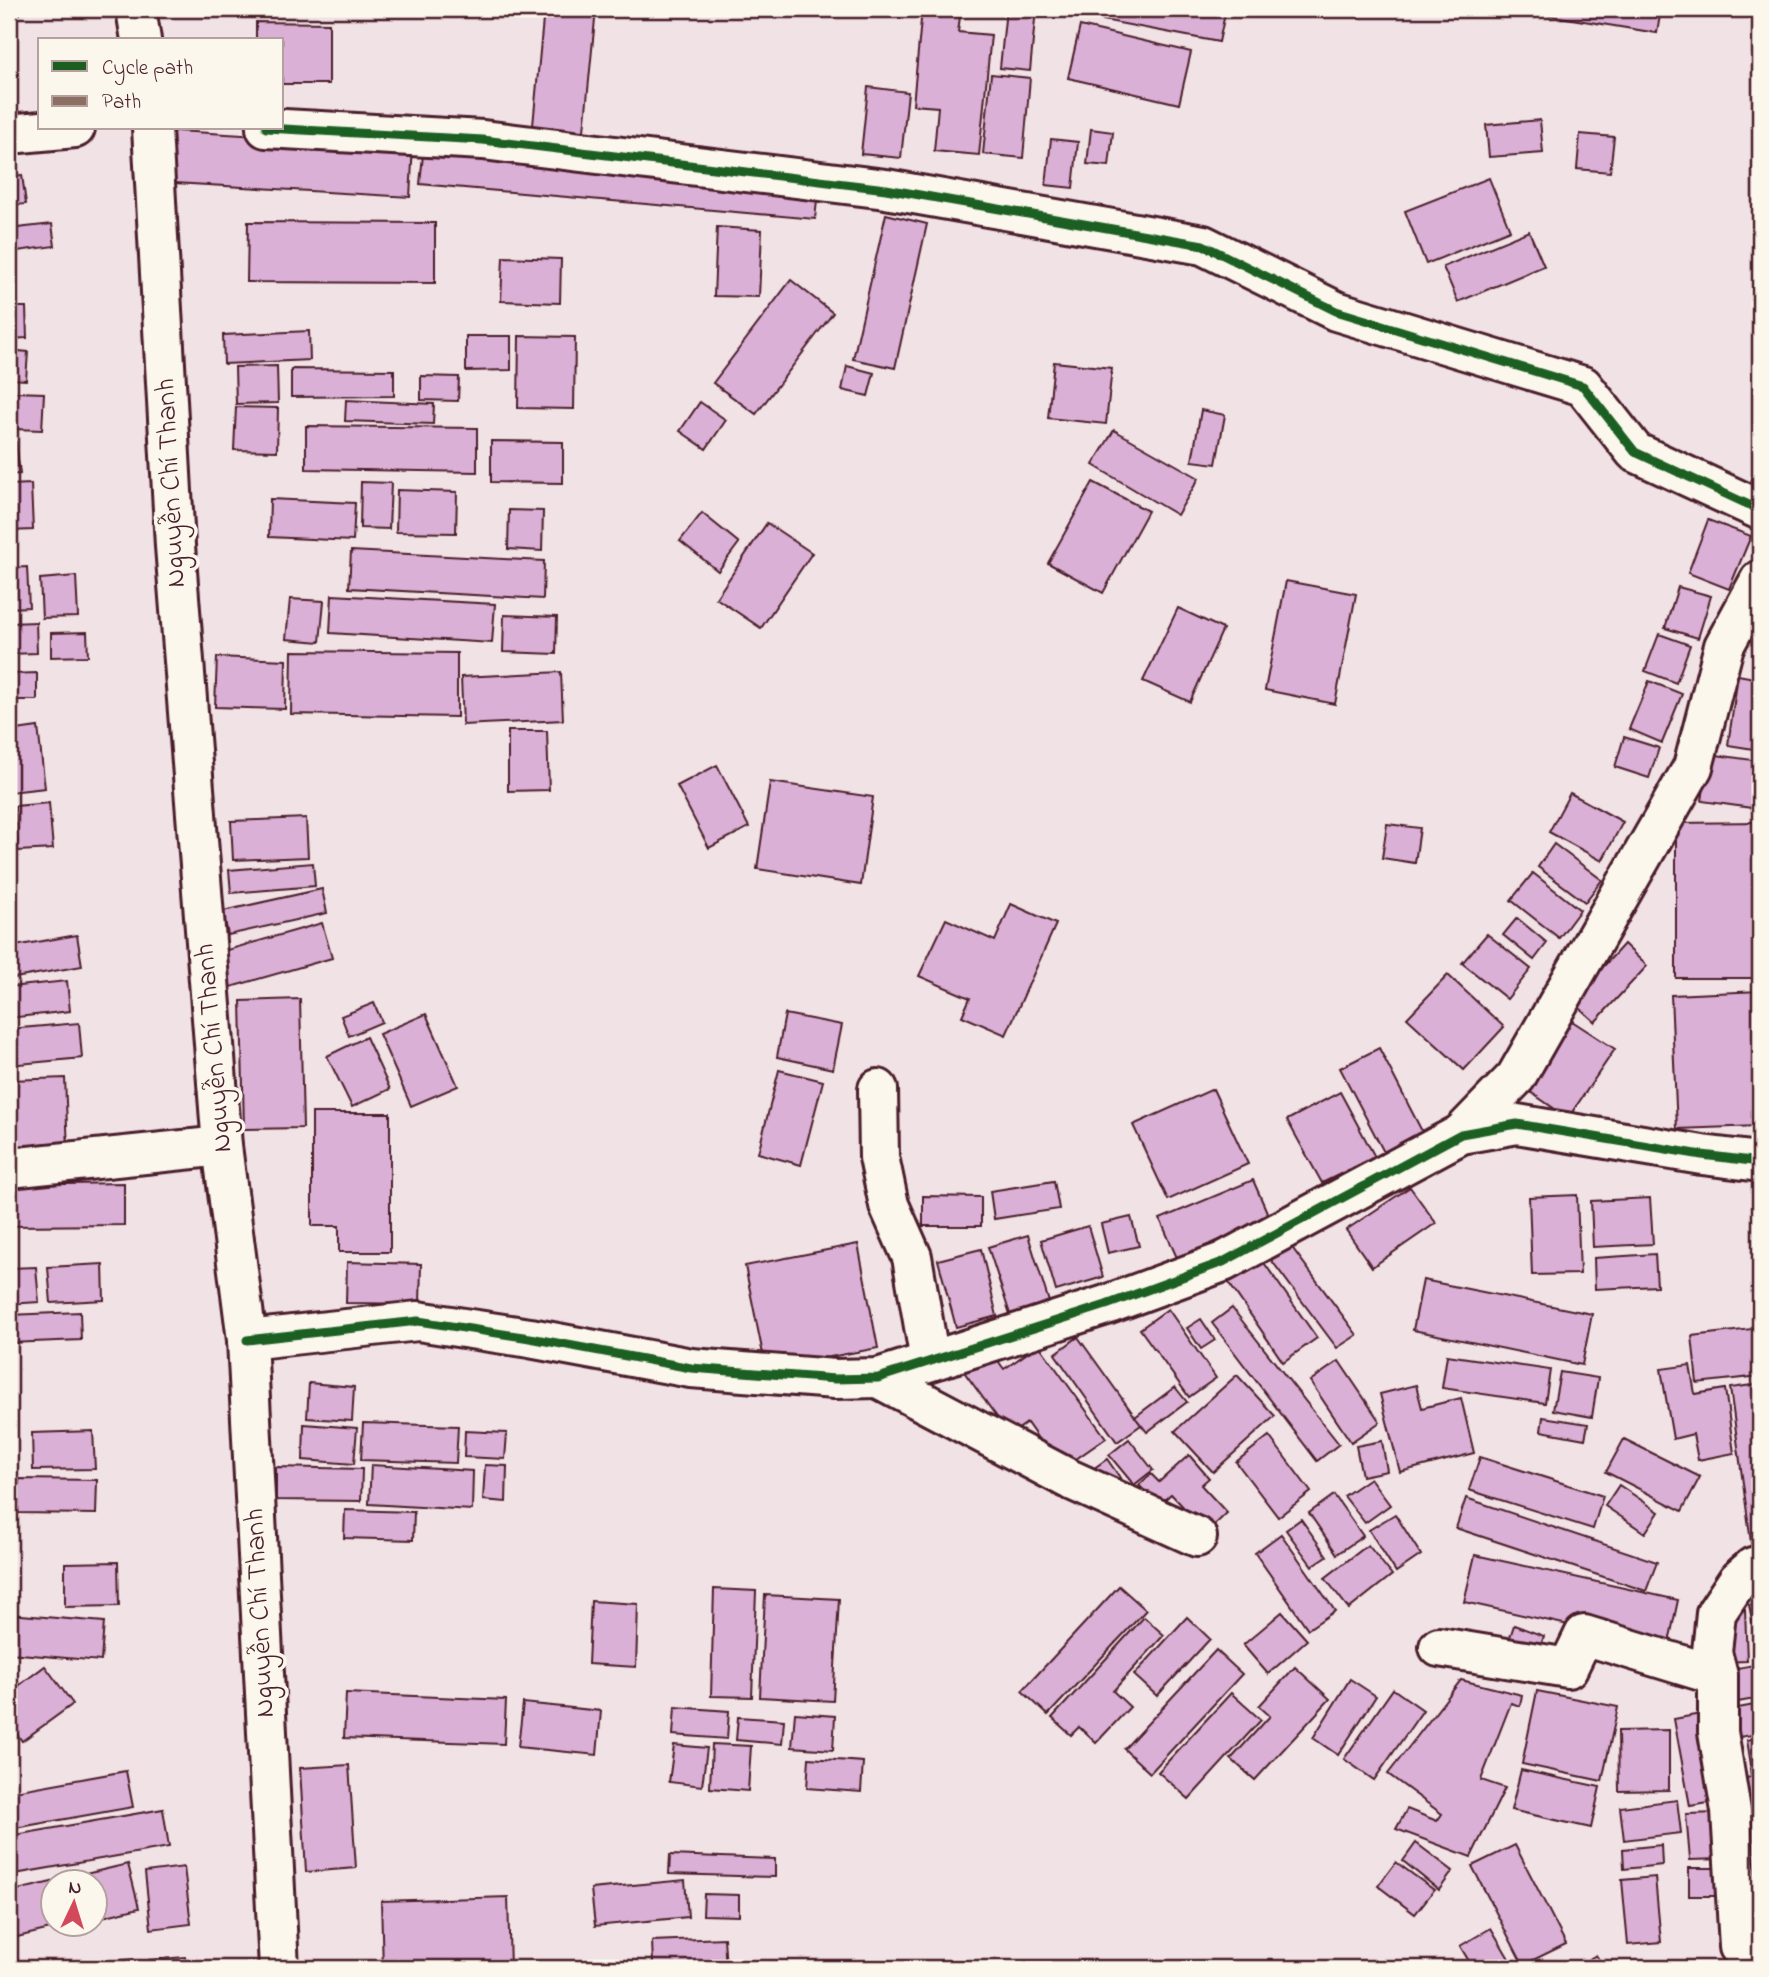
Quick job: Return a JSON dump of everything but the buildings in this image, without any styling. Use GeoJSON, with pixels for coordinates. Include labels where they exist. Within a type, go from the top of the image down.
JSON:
{"type":"FeatureCollection","features":[{"type":"Feature","properties":{"kind":"street"},"geometry":{"type":"LineString","coordinates":[[136,9],[141,38]]}},
{"type":"Feature","properties":{"kind":"street"},"geometry":{"type":"LineString","coordinates":[[284,129],[483,140],[886,189],[1203,245],[1336,311],[1583,386],[1635,452],[1760,510]]}},
{"type":"Feature","properties":{"kind":"street"},"geometry":{"type":"LineString","coordinates":[[9,134],[53,130]]}},
{"type":"Feature","properties":{"kind":"street","name":"Nguyễn Chí Thanh"},"geometry":{"type":"LineString","coordinates":[[152,130],[175,546],[222,1146],[247,1340],[279,1968]]}},
{"type":"Feature","properties":{"kind":"street"},"geometry":{"type":"LineString","coordinates":[[247,1340],[418,1321],[530,1338],[691,1368],[835,1379],[878,1378],[1106,1305],[1223,1262],[1461,1134],[1516,1077],[1693,767],[1724,646],[1760,580]]}},
{"type":"Feature","properties":{"kind":"street"},"geometry":{"type":"LineString","coordinates":[[878,1089],[879,1157],[888,1205],[912,1257],[930,1361]]}},
{"type":"Feature","properties":{"kind":"street"},"geometry":{"type":"LineString","coordinates":[[1461,1134],[1517,1124],[1760,1162]]}},
{"type":"Feature","properties":{"kind":"street"},"geometry":{"type":"LineString","coordinates":[[9,1168],[222,1146]]}},
{"type":"Feature","properties":{"kind":"street"},"geometry":{"type":"LineString","coordinates":[[878,1378],[1069,1479],[1197,1537]]}},
{"type":"Feature","properties":{"kind":"street"},"geometry":{"type":"LineString","coordinates":[[1739,1947],[1731,1811],[1718,1732],[1718,1676],[1712,1652],[1716,1613],[1738,1580],[1753,1567],[1760,1565]]}},
{"type":"Feature","properties":{"kind":"street"},"geometry":{"type":"LineString","coordinates":[[1438,1647],[1568,1668],[1584,1635],[1718,1676]]}},
{"type":"Feature","properties":{"kind":"cycle path"},"geometry":{"type":"LineString","coordinates":[[284,129],[483,140],[886,189],[1203,245],[1336,311],[1583,386],[1635,452],[1760,510]]}},
{"type":"Feature","properties":{"kind":"cycle path"},"geometry":{"type":"LineString","coordinates":[[247,1340],[418,1321],[530,1338],[691,1368],[835,1379],[878,1378],[1106,1305],[1223,1262],[1461,1134],[1517,1124],[1760,1162]]}}]}
